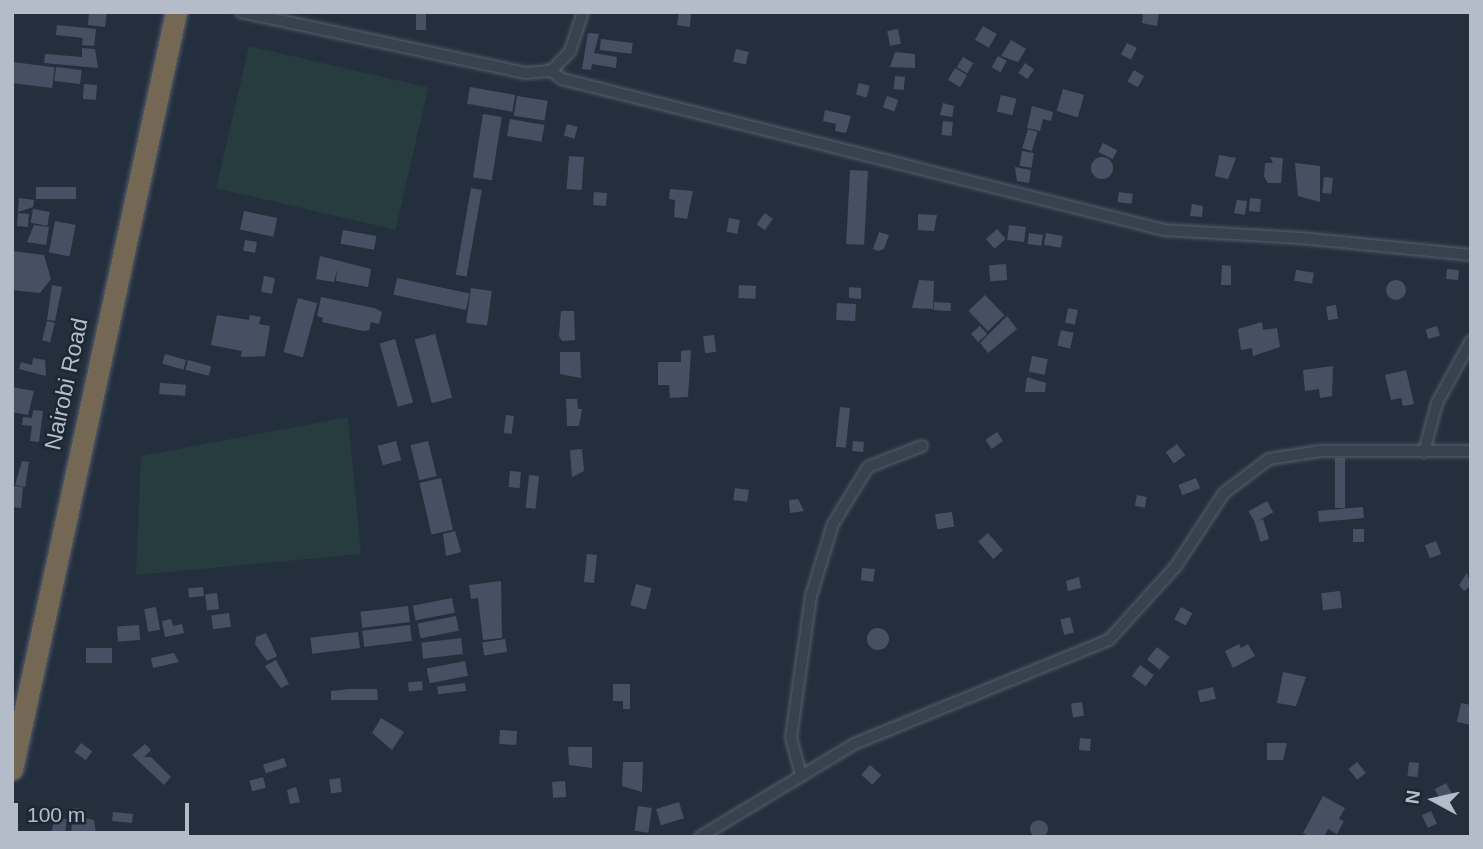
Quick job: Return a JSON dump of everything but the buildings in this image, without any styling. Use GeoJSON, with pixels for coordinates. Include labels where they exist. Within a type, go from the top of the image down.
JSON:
{"type":"FeatureCollection","features":[{"type":"Feature","properties":{"kind":"highway","name":"Nairobi Road"},"geometry":{"type":"LineString","coordinates":[[12,769],[176,12]]}},
{"type":"Feature","properties":{"kind":"street"},"geometry":{"type":"LineString","coordinates":[[242,12],[526,73],[551,71],[562,79],[1164,230],[1301,238],[1471,256]]}},
{"type":"Feature","properties":{"kind":"street"},"geometry":{"type":"LineString","coordinates":[[551,71],[570,51],[583,12]]}},
{"type":"Feature","properties":{"kind":"street"},"geometry":{"type":"LineString","coordinates":[[1424,453],[1437,403],[1471,341]]}},
{"type":"Feature","properties":{"kind":"street"},"geometry":{"type":"LineString","coordinates":[[801,775],[791,738],[811,596],[833,524],[868,467],[922,446]]}},
{"type":"Feature","properties":{"kind":"street"},"geometry":{"type":"LineString","coordinates":[[700,837],[855,744],[1109,640],[1176,566],[1224,493],[1269,459],[1320,451],[1471,452]]}},
{"type":"Feature","properties":{"kind":"green space"},"geometry":{"type":"Polygon","coordinates":[[[249,46],[428,87],[395,230],[216,188],[249,46]]]}},
{"type":"Feature","properties":{"kind":"green space"},"geometry":{"type":"Polygon","coordinates":[[[348,417],[361,554],[136,575],[141,456],[348,417]]]}}]}
